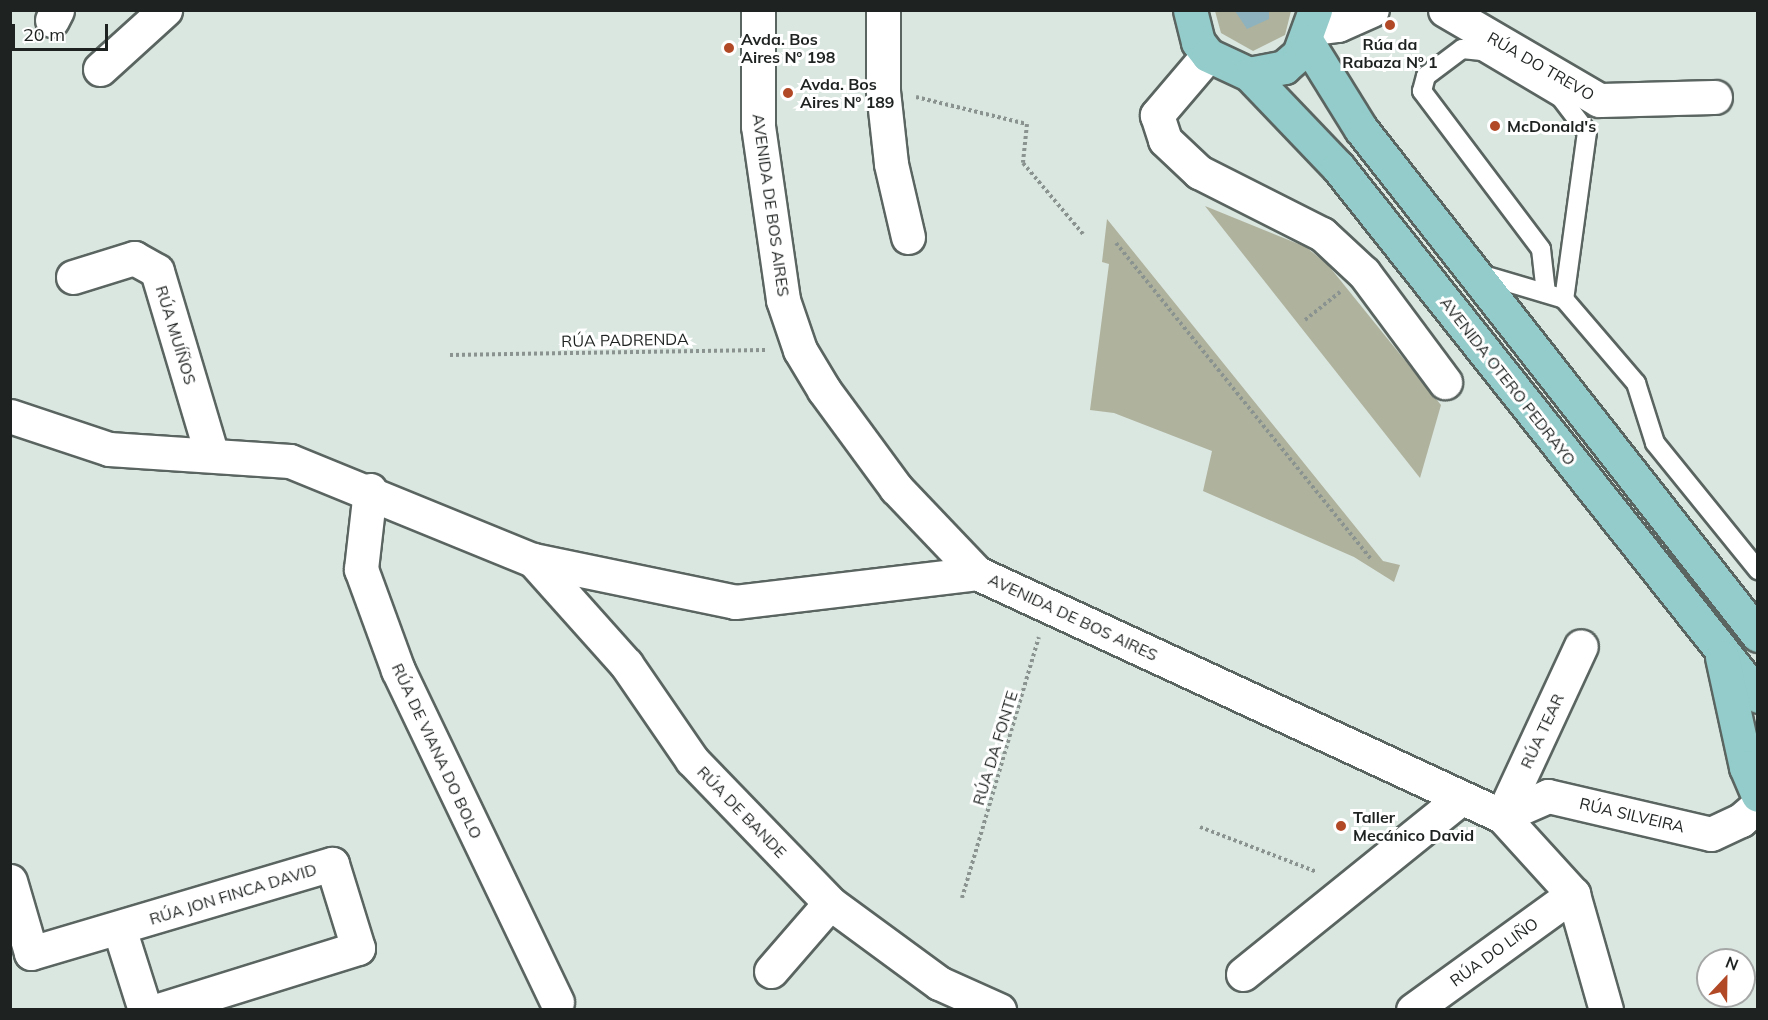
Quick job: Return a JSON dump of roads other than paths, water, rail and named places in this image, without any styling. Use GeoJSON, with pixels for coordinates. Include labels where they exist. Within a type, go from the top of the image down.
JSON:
{"type":"FeatureCollection","features":[{"type":"Feature","properties":{"kind":"main road"},"geometry":{"type":"LineString","coordinates":[[1190,10],[1192,26],[1208,55],[1249,74],[1284,67],[1312,27],[1361,129],[1755,629]]}},
{"type":"Feature","properties":{"kind":"main road","name":"AVENIDA OTERO PEDRAYO"},"geometry":{"type":"LineString","coordinates":[[1249,74],[1338,167],[1758,696]]}},
{"type":"Feature","properties":{"kind":"main road"},"geometry":{"type":"LineString","coordinates":[[1720,650],[1754,770]]}},
{"type":"Feature","properties":{"kind":"street"},"geometry":{"type":"LineString","coordinates":[[100,69],[165,10]]}},
{"type":"Feature","properties":{"kind":"street","name":"AVENIDA DE BOS AIRES"},"geometry":{"type":"LineString","coordinates":[[758,10],[758,126],[783,300],[800,350],[858,442],[977,573],[1502,816],[1573,894],[1606,1010]]}},
{"type":"Feature","properties":{"kind":"street"},"geometry":{"type":"LineString","coordinates":[[883,10],[883,89],[891,164],[908,237]]}},
{"type":"Feature","properties":{"kind":"street"},"geometry":{"type":"LineString","coordinates":[[1312,27],[1338,25],[1372,10]]}},
{"type":"Feature","properties":{"kind":"street","name":"RÚA DO TREVO"},"geometry":{"type":"LineString","coordinates":[[1445,10],[1599,100],[1715,97]]}},
{"type":"Feature","properties":{"kind":"street"},"geometry":{"type":"LineString","coordinates":[[1208,55],[1158,115],[1165,140],[1199,172],[1322,234],[1364,273],[1445,382]]}},
{"type":"Feature","properties":{"kind":"street","name":"RÚA MUÍÑOS"},"geometry":{"type":"LineString","coordinates":[[73,277],[134,258],[157,271],[211,452]]}},
{"type":"Feature","properties":{"kind":"street"},"geometry":{"type":"LineString","coordinates":[[10,416],[109,449],[211,452],[290,461],[370,490],[533,560],[754,602],[977,573]]}},
{"type":"Feature","properties":{"kind":"street","name":"RÚA DE VIANA DO BOLO"},"geometry":{"type":"LineString","coordinates":[[370,490],[361,569],[398,670],[556,1002]]}},
{"type":"Feature","properties":{"kind":"street","name":"RÚA DE BANDE"},"geometry":{"type":"LineString","coordinates":[[533,560],[626,664],[692,760],[830,903],[939,983],[999,1010]]}},
{"type":"Feature","properties":{"kind":"street","name":"RÚA TEAR"},"geometry":{"type":"LineString","coordinates":[[1502,816],[1581,646]]}},
{"type":"Feature","properties":{"kind":"street","name":"RÚA SILVEIRA"},"geometry":{"type":"LineString","coordinates":[[1502,816],[1548,796],[1711,834],[1741,820],[1758,805]]}},
{"type":"Feature","properties":{"kind":"street"},"geometry":{"type":"LineString","coordinates":[[1243,974],[1461,798]]}},
{"type":"Feature","properties":{"kind":"street","name":"RÚA JON FINCA DAVID"},"geometry":{"type":"LineString","coordinates":[[118,928],[332,864],[358,948],[159,1010]]}},
{"type":"Feature","properties":{"kind":"street"},"geometry":{"type":"LineString","coordinates":[[10,881],[16,925],[31,953],[118,928],[146,1010]]}},
{"type":"Feature","properties":{"kind":"street","name":"RÚA DO LIÑO"},"geometry":{"type":"LineString","coordinates":[[1413,1010],[1573,894]]}},
{"type":"Feature","properties":{"kind":"street"},"geometry":{"type":"LineString","coordinates":[[771,971],[830,903]]}},
{"type":"Feature","properties":{"kind":"lane"},"geometry":{"type":"LineString","coordinates":[[1546,293],[1541,249],[1422,91],[1426,76],[1462,49],[1482,51],[1561,98],[1587,132],[1564,299]]}},
{"type":"Feature","properties":{"kind":"lane"},"geometry":{"type":"LineString","coordinates":[[1473,272],[1564,299],[1636,383],[1655,443],[1758,570]]}},
{"type":"Feature","properties":{"kind":"water"},"geometry":{"type":"Polygon","coordinates":[[[1235,11],[1269,11],[1269,19],[1247,29],[1235,11]]]}},
{"type":"Feature","properties":{"kind":"place","name":"Rúa da Rabaza Nº 1"},"geometry":{"type":"Point","coordinates":[1390,25]}},
{"type":"Feature","properties":{"kind":"place","name":"Avda. Bos Aires Nº 198"},"geometry":{"type":"Point","coordinates":[729,48]}},
{"type":"Feature","properties":{"kind":"place","name":"Avda. Bos Aires Nº 189"},"geometry":{"type":"Point","coordinates":[788,93]}},
{"type":"Feature","properties":{"kind":"place","name":"McDonald's"},"geometry":{"type":"Point","coordinates":[1495,126]}},
{"type":"Feature","properties":{"kind":"place","name":"Taller Mecánico David"},"geometry":{"type":"Point","coordinates":[1341,826]}}]}
